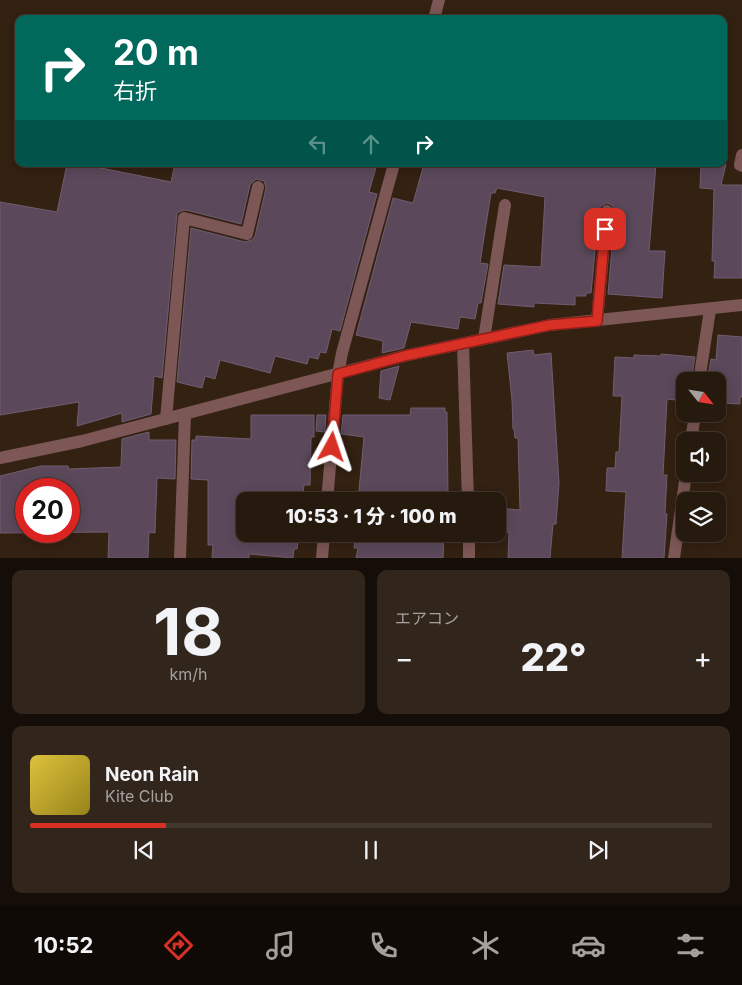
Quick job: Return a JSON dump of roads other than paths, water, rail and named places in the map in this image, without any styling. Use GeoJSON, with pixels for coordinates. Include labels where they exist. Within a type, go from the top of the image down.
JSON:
{"type":"FeatureCollection","features":[{"type":"Feature","properties":{"kind":"street"},"geometry":{"type":"LineString","coordinates":[[435,15],[439,0]]}},
{"type":"Feature","properties":{"kind":"street"},"geometry":{"type":"LineString","coordinates":[[742,155],[740,166],[742,166]]}},
{"type":"Feature","properties":{"kind":"street"},"geometry":{"type":"LineString","coordinates":[[328,492],[338,374],[344,344],[393,167]]}},
{"type":"Feature","properties":{"kind":"street"},"geometry":{"type":"LineString","coordinates":[[166,419],[184,218],[247,234],[258,187]]}},
{"type":"Feature","properties":{"kind":"street"},"geometry":{"type":"LineString","coordinates":[[484,339],[505,205]]}},
{"type":"Feature","properties":{"kind":"street"},"geometry":{"type":"LineString","coordinates":[[597,321],[607,211]]}},
{"type":"Feature","properties":{"kind":"street"},"geometry":{"type":"LineString","coordinates":[[0,458],[82,441],[404,356],[550,325],[710,310],[742,305]]}},
{"type":"Feature","properties":{"kind":"street"},"geometry":{"type":"LineString","coordinates":[[700,372],[710,310]]}},
{"type":"Feature","properties":{"kind":"street"},"geometry":{"type":"LineString","coordinates":[[463,344],[468,492]]}},
{"type":"Feature","properties":{"kind":"street"},"geometry":{"type":"LineString","coordinates":[[180,558],[185,414]]}},
{"type":"Feature","properties":{"kind":"street"},"geometry":{"type":"LineString","coordinates":[[674,558],[685,482]]}},
{"type":"Feature","properties":{"kind":"street"},"geometry":{"type":"LineString","coordinates":[[322,558],[323,542]]}},
{"type":"Feature","properties":{"kind":"street"},"geometry":{"type":"LineString","coordinates":[[469,542],[469,558]]}}]}
